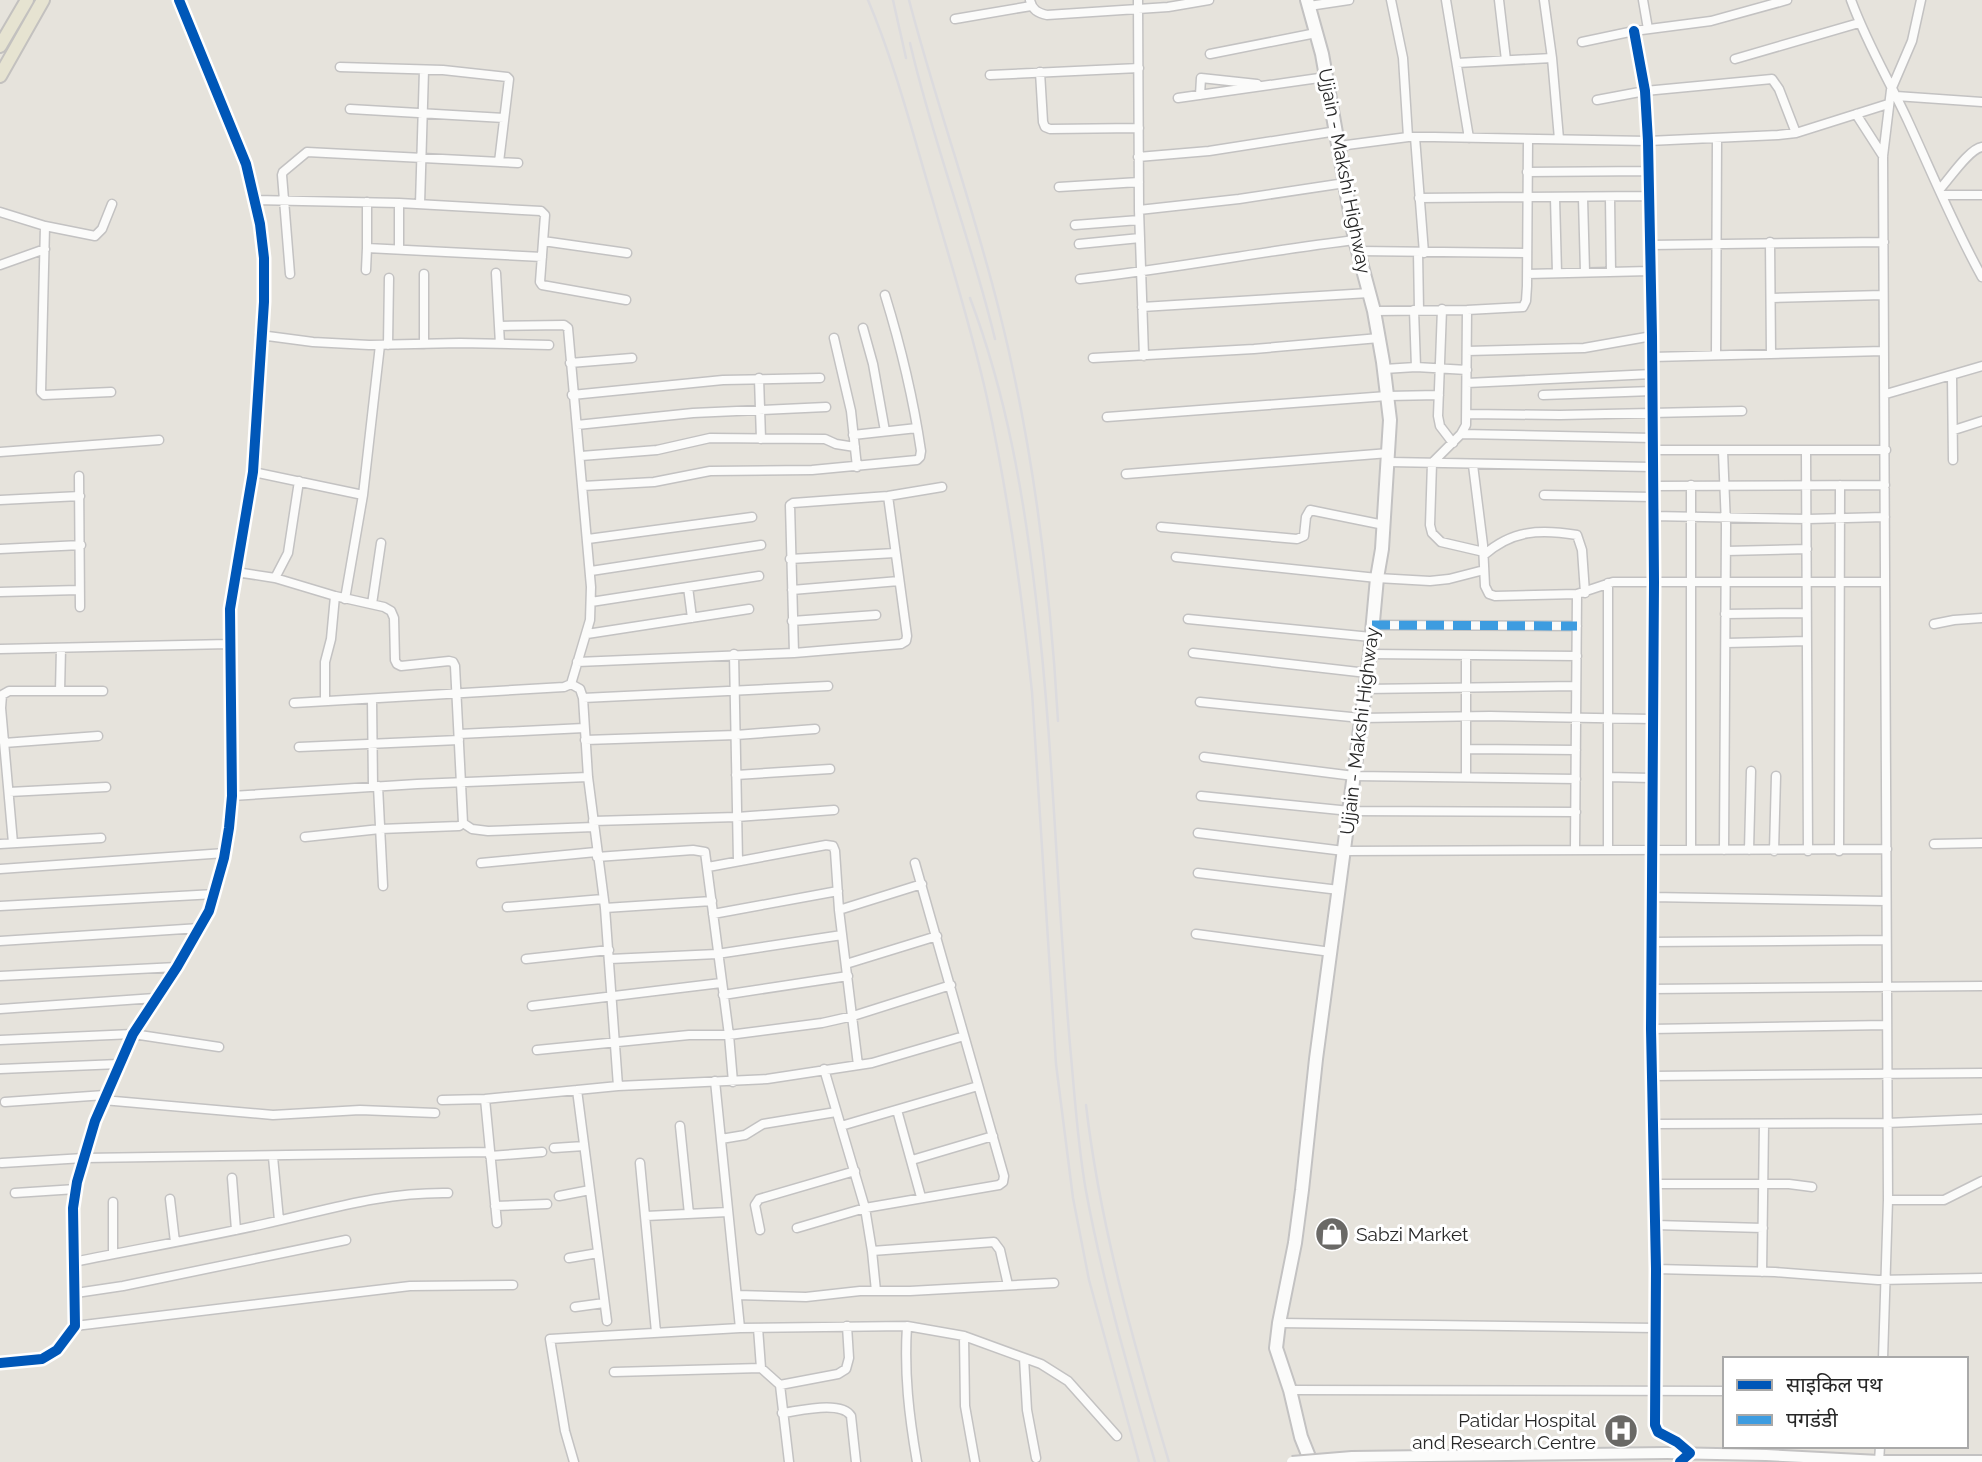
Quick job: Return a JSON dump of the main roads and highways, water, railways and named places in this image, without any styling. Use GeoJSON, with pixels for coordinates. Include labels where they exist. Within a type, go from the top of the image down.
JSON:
{"type":"FeatureCollection","features":[{"type":"Feature","properties":{"kind":"main road"},"geometry":{"type":"LineString","coordinates":[[0,46],[27,0]]}},
{"type":"Feature","properties":{"kind":"main road"},"geometry":{"type":"LineString","coordinates":[[0,76],[43,0]]}},
{"type":"Feature","properties":{"kind":"main road","name":"Ujjain - Makshi Highway"},"geometry":{"type":"LineString","coordinates":[[1308,3],[1337,131],[1357,246],[1374,311],[1390,420],[1384,525],[1370,654],[1316,1059],[1295,1242],[1276,1348],[1290,1390],[1301,1437],[1311,1462]]}},
{"type":"Feature","properties":{"kind":"railway"},"geometry":{"type":"LineString","coordinates":[[868,0],[903,98],[961,297],[995,434],[1019,581],[1032,692],[1056,1064],[1073,1198],[1089,1280],[1139,1462]]}},
{"type":"Feature","properties":{"kind":"railway"},"geometry":{"type":"LineString","coordinates":[[893,0],[906,58]]}},
{"type":"Feature","properties":{"kind":"railway"},"geometry":{"type":"LineString","coordinates":[[909,0],[988,268],[1021,409],[1045,564],[1058,721]]}},
{"type":"Feature","properties":{"kind":"railway"},"geometry":{"type":"LineString","coordinates":[[910,43],[995,339]]}},
{"type":"Feature","properties":{"kind":"railway"},"geometry":{"type":"LineString","coordinates":[[970,298],[1004,409],[1020,485],[1031,561],[1047,713],[1066,999],[1083,1174],[1108,1293],[1155,1462]]}},
{"type":"Feature","properties":{"kind":"railway"},"geometry":{"type":"LineString","coordinates":[[1086,1105],[1109,1240],[1131,1330],[1169,1462]]}},
{"type":"Feature","properties":{"kind":"place","name":"Sabzi Market"},"geometry":{"type":"Point","coordinates":[1332,1234]}},
{"type":"Feature","properties":{"kind":"place","name":"Patidar Hospital and Research Centre"},"geometry":{"type":"Point","coordinates":[1621,1431]}}]}
